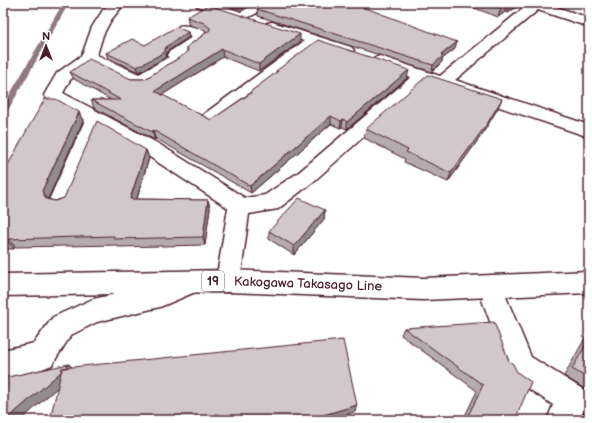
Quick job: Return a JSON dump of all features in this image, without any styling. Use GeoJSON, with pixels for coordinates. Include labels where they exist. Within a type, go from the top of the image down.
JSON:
{"type":"FeatureCollection","features":[{"type":"Feature","properties":{"kind":"street"},"geometry":{"type":"LineString","coordinates":[[118,3],[112,6],[107,14],[91,46],[89,57],[63,77],[54,94],[152,149],[239,205],[228,281]]}},
{"type":"Feature","properties":{"kind":"street"},"geometry":{"type":"LineString","coordinates":[[202,3],[589,131]]}},
{"type":"Feature","properties":{"kind":"street"},"geometry":{"type":"LineString","coordinates":[[243,16],[266,3]]}},
{"type":"Feature","properties":{"kind":"street"},"geometry":{"type":"LineString","coordinates":[[443,82],[534,4],[589,23]]}},
{"type":"Feature","properties":{"kind":"street"},"geometry":{"type":"LineString","coordinates":[[89,57],[140,81],[180,57],[175,55],[203,36],[184,28]]}},
{"type":"Feature","properties":{"kind":"street"},"geometry":{"type":"LineString","coordinates":[[210,118],[315,40]]}},
{"type":"Feature","properties":{"kind":"street"},"geometry":{"type":"LineString","coordinates":[[238,207],[270,203],[306,177],[423,75]]}},
{"type":"Feature","properties":{"kind":"street"},"geometry":{"type":"LineString","coordinates":[[60,200],[95,118]]}},
{"type":"Feature","properties":{"kind":"street","name":"Kakogawa Takasago Line"},"geometry":{"type":"LineString","coordinates":[[3,285],[228,281],[423,289],[589,282]]}},
{"type":"Feature","properties":{"kind":"street"},"geometry":{"type":"LineString","coordinates":[[3,364],[42,355],[62,326],[93,311],[160,296],[191,282]]}},
{"type":"Feature","properties":{"kind":"street"},"geometry":{"type":"LineString","coordinates":[[495,300],[521,366],[573,401],[562,420]]}},
{"type":"Feature","properties":{"kind":"building"},"geometry":{"type":"Polygon","coordinates":[[[268,3],[352,3],[457,42],[441,55],[443,56],[433,65],[257,9],[268,3]]]}},
{"type":"Feature","properties":{"kind":"building"},"geometry":{"type":"Polygon","coordinates":[[[487,3],[508,3],[501,8],[487,3]]]}},
{"type":"Feature","properties":{"kind":"building"},"geometry":{"type":"Polygon","coordinates":[[[208,5],[300,34],[259,64],[222,49],[155,91],[211,120],[251,93],[250,92],[278,71],[276,71],[318,40],[409,70],[347,122],[343,119],[341,121],[331,116],[250,186],[153,130],[152,132],[91,100],[121,100],[70,72],[89,59],[131,79],[145,79],[185,54],[188,50],[187,47],[210,30],[210,28],[204,23],[187,17],[208,5]]]}},
{"type":"Feature","properties":{"kind":"building"},"geometry":{"type":"Polygon","coordinates":[[[176,27],[188,32],[167,46],[165,52],[137,67],[106,53],[132,39],[145,45],[176,27]]]}},
{"type":"Feature","properties":{"kind":"building"},"geometry":{"type":"Polygon","coordinates":[[[428,75],[502,99],[487,124],[451,173],[406,152],[408,150],[366,129],[428,75]]]}},
{"type":"Feature","properties":{"kind":"building"},"geometry":{"type":"Polygon","coordinates":[[[45,99],[56,99],[79,112],[42,191],[46,199],[55,201],[64,198],[97,121],[146,150],[130,199],[208,200],[203,237],[114,239],[114,236],[9,239],[7,241],[3,241],[3,174],[45,99]]]}},
{"type":"Feature","properties":{"kind":"building"},"geometry":{"type":"Polygon","coordinates":[[[299,198],[325,210],[294,246],[269,231],[299,198]]]}},
{"type":"Feature","properties":{"kind":"building"},"geometry":{"type":"Polygon","coordinates":[[[494,322],[509,361],[513,364],[517,372],[531,382],[515,420],[466,420],[483,385],[404,328],[494,322]]]}},
{"type":"Feature","properties":{"kind":"building"},"geometry":{"type":"Polygon","coordinates":[[[589,339],[589,379],[572,369],[589,339]]]}},
{"type":"Feature","properties":{"kind":"building"},"geometry":{"type":"Polygon","coordinates":[[[343,340],[357,405],[307,420],[50,420],[62,368],[343,340]]]}},
{"type":"Feature","properties":{"kind":"building"},"geometry":{"type":"Polygon","coordinates":[[[69,364],[66,368],[62,368],[62,371],[6,420],[3,420],[3,378],[69,364]]]}},
{"type":"Feature","properties":{"kind":"waterway"},"geometry":{"type":"LineString","coordinates":[[3,112],[66,3]]}}]}
